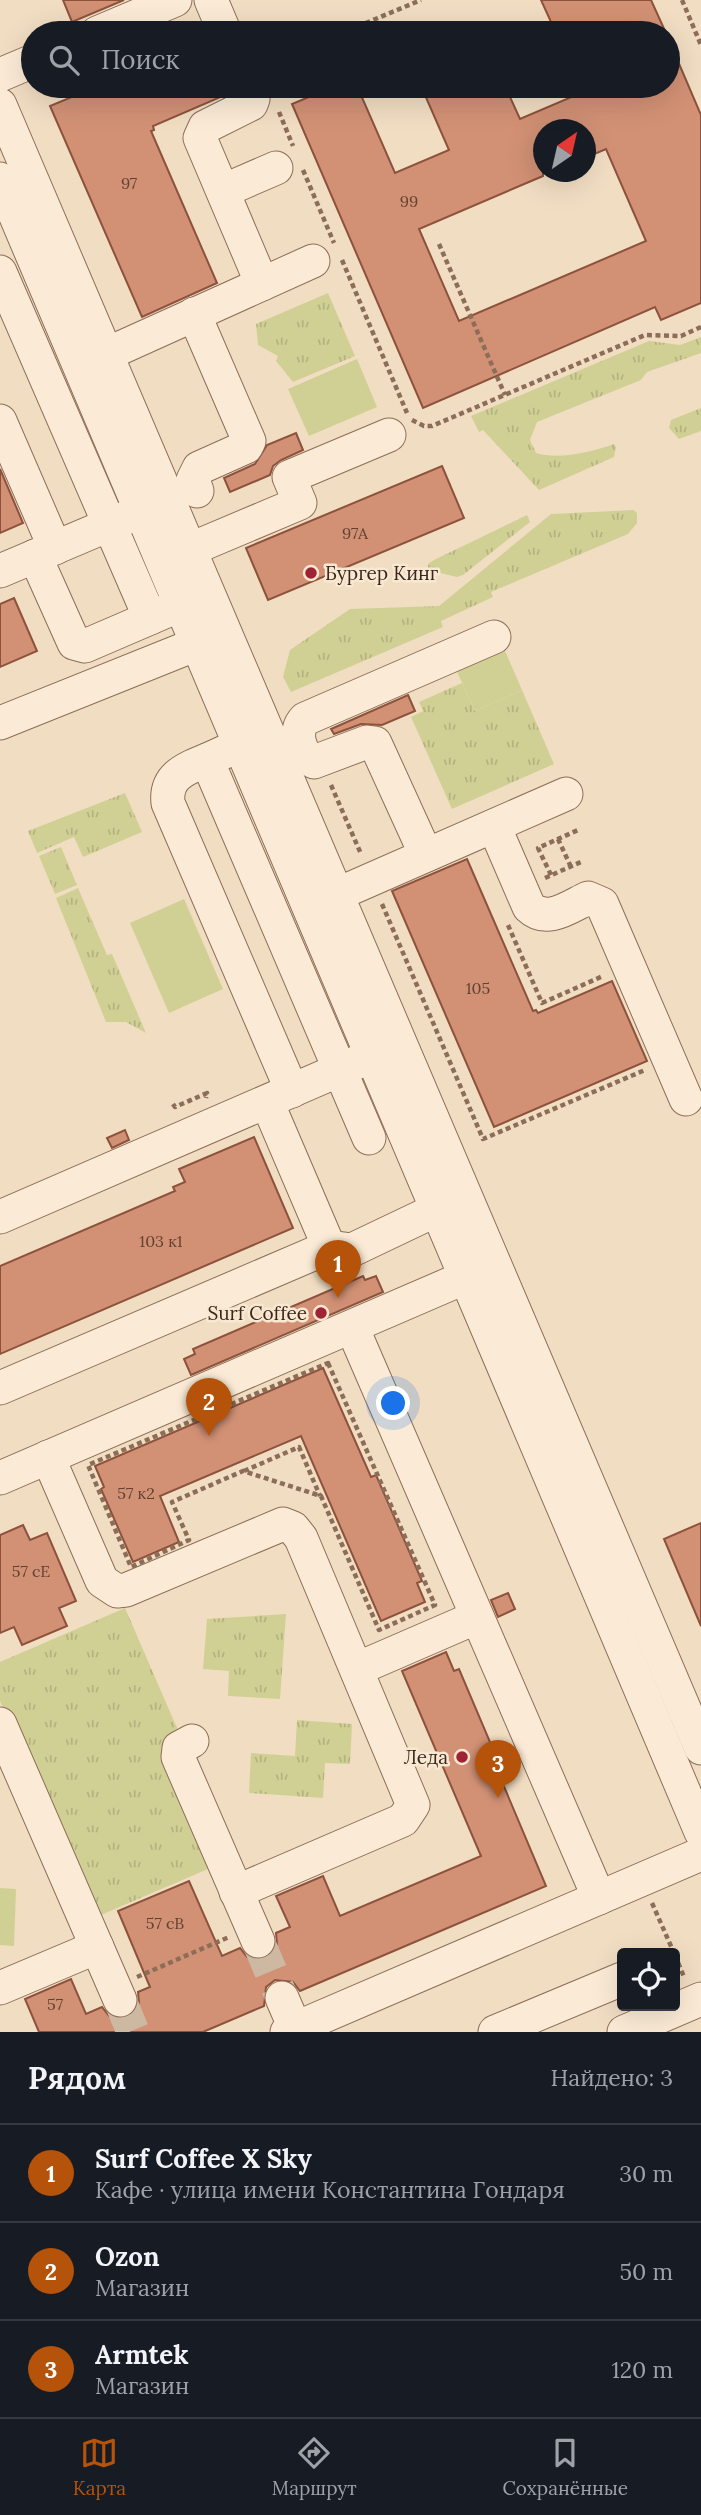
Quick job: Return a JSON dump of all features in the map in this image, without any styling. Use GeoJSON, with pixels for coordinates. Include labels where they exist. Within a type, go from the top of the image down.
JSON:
{"type":"FeatureCollection","features":[{"type":"Feature","properties":{"kind":"street"},"geometry":{"type":"LineString","coordinates":[[125,21],[175,0]]}},
{"type":"Feature","properties":{"kind":"street"},"geometry":{"type":"LineString","coordinates":[[211,0],[220,21]]}},
{"type":"Feature","properties":{"kind":"street"},"geometry":{"type":"LineString","coordinates":[[0,75],[21,66]]}},
{"type":"Feature","properties":{"kind":"street"},"geometry":{"type":"LineString","coordinates":[[253,98],[251,104],[205,127],[200,138],[262,284]]}},
{"type":"Feature","properties":{"kind":"street"},"geometry":{"type":"LineString","coordinates":[[0,105],[107,354],[183,496],[191,549],[309,748],[338,894],[451,1203],[466,1278],[701,1832]]}},
{"type":"Feature","properties":{"kind":"street"},"geometry":{"type":"LineString","coordinates":[[223,191],[290,160]]}},
{"type":"Feature","properties":{"kind":"street"},"geometry":{"type":"LineString","coordinates":[[0,179],[183,496]]}},
{"type":"Feature","properties":{"kind":"street"},"geometry":{"type":"LineString","coordinates":[[107,354],[313,261]]}},
{"type":"Feature","properties":{"kind":"street"},"geometry":{"type":"LineString","coordinates":[[0,272],[150,618]]}},
{"type":"Feature","properties":{"kind":"street"},"geometry":{"type":"LineString","coordinates":[[194,314],[249,441],[246,446],[199,468],[183,496],[181,605],[372,1056],[451,1203],[701,1748]]}},
{"type":"Feature","properties":{"kind":"street"},"geometry":{"type":"LineString","coordinates":[[0,421],[74,643],[85,646],[181,605]]}},
{"type":"Feature","properties":{"kind":"street"},"geometry":{"type":"LineString","coordinates":[[191,549],[300,503],[289,477],[389,435]]}},
{"type":"Feature","properties":{"kind":"street"},"geometry":{"type":"LineString","coordinates":[[0,571],[183,496]]}},
{"type":"Feature","properties":{"kind":"street"},"geometry":{"type":"LineString","coordinates":[[309,748],[297,733],[305,719],[494,637]]}},
{"type":"Feature","properties":{"kind":"street"},"geometry":{"type":"LineString","coordinates":[[0,723],[197,644]]}},
{"type":"Feature","properties":{"kind":"street"},"geometry":{"type":"LineString","coordinates":[[309,748],[375,743],[426,855]]}},
{"type":"Feature","properties":{"kind":"street"},"geometry":{"type":"LineString","coordinates":[[240,745],[180,771],[172,780],[158,807],[242,1001],[280,1097],[329,1247]]}},
{"type":"Feature","properties":{"kind":"street"},"geometry":{"type":"LineString","coordinates":[[206,760],[369,1138]]}},
{"type":"Feature","properties":{"kind":"street"},"geometry":{"type":"LineString","coordinates":[[338,894],[566,794]]}},
{"type":"Feature","properties":{"kind":"street"},"geometry":{"type":"LineString","coordinates":[[494,826],[529,908],[548,916],[588,898],[602,904],[687,1099]]}},
{"type":"Feature","properties":{"kind":"street"},"geometry":{"type":"LineString","coordinates":[[0,1217],[372,1056]]}},
{"type":"Feature","properties":{"kind":"street"},"geometry":{"type":"LineString","coordinates":[[0,1388],[329,1247],[352,1250],[451,1203]]}},
{"type":"Feature","properties":{"kind":"street"},"geometry":{"type":"LineString","coordinates":[[0,1478],[466,1278]]}},
{"type":"Feature","properties":{"kind":"street"},"geometry":{"type":"LineString","coordinates":[[352,1327],[599,1898]]}},
{"type":"Feature","properties":{"kind":"street"},"geometry":{"type":"LineString","coordinates":[[48,1457],[102,1581],[117,1591],[126,1590],[274,1527],[283,1524],[293,1528],[300,1538],[349,1669],[412,1796],[414,1805],[403,1821],[236,1892]]}},
{"type":"Feature","properties":{"kind":"street"},"geometry":{"type":"LineString","coordinates":[[349,1669],[477,1617]]}},
{"type":"Feature","properties":{"kind":"street"},"geometry":{"type":"LineString","coordinates":[[0,1724],[25,1809],[97,1947],[117,1993]]}},
{"type":"Feature","properties":{"kind":"street"},"geometry":{"type":"LineString","coordinates":[[192,1741],[179,1748],[178,1757],[255,1934]]}},
{"type":"Feature","properties":{"kind":"street"},"geometry":{"type":"LineString","coordinates":[[282,1998],[291,2030],[701,1854]]}},
{"type":"Feature","properties":{"kind":"street"},"geometry":{"type":"LineString","coordinates":[[0,1988],[97,1947]]}},
{"type":"Feature","properties":{"kind":"street"},"geometry":{"type":"LineString","coordinates":[[495,2032],[617,1981]]}},
{"type":"Feature","properties":{"kind":"street"},"geometry":{"type":"LineString","coordinates":[[624,2032],[652,2012],[693,1989]]}},
{"type":"Feature","properties":{"kind":"path"},"geometry":{"type":"LineString","coordinates":[[371,21],[421,0]]}},
{"type":"Feature","properties":{"kind":"path"},"geometry":{"type":"LineString","coordinates":[[682,0],[701,46]]}},
{"type":"Feature","properties":{"kind":"path"},"geometry":{"type":"LineString","coordinates":[[278,111],[290,160],[407,415],[414,423],[432,426],[645,335],[681,336],[701,327]]}},
{"type":"Feature","properties":{"kind":"path"},"geometry":{"type":"LineString","coordinates":[[439,244],[505,395]]}},
{"type":"Feature","properties":{"kind":"path"},"geometry":{"type":"LineString","coordinates":[[309,748],[372,879],[483,1139],[656,1066]]}},
{"type":"Feature","properties":{"kind":"path"},"geometry":{"type":"LineString","coordinates":[[551,875],[538,848],[578,830]]}},
{"type":"Feature","properties":{"kind":"path"},"geometry":{"type":"LineString","coordinates":[[558,839],[571,867]]}},
{"type":"Feature","properties":{"kind":"path"},"geometry":{"type":"LineString","coordinates":[[506,922],[542,1003],[615,971]]}},
{"type":"Feature","properties":{"kind":"path"},"geometry":{"type":"LineString","coordinates":[[328,1363],[435,1605],[379,1630],[299,1447],[243,1471],[172,1502],[189,1540],[131,1567],[88,1465],[328,1363]]}},
{"type":"Feature","properties":{"kind":"path"},"geometry":{"type":"LineString","coordinates":[[243,1471],[321,1496]]}},
{"type":"Feature","properties":{"kind":"path"},"geometry":{"type":"LineString","coordinates":[[642,1880],[671,1948]]}},
{"type":"Feature","properties":{"kind":"path"},"geometry":{"type":"LineString","coordinates":[[117,1993],[255,1934]]}},
{"type":"Feature","properties":{"kind":"path"},"geometry":{"type":"LineString","coordinates":[[680,1965],[693,1989]]}},
{"type":"Feature","properties":{"kind":"green space"},"geometry":{"type":"Polygon","coordinates":[[[328,293],[355,356],[293,382],[276,361],[278,356],[258,345],[256,324],[328,293]]]}},
{"type":"Feature","properties":{"kind":"green space"},"geometry":{"type":"Polygon","coordinates":[[[701,337],[701,353],[647,372],[641,380],[537,422],[530,440],[536,453],[554,456],[585,452],[614,444],[616,447],[614,457],[539,490],[483,430],[479,432],[471,416],[649,341],[680,345],[701,337]]]}},
{"type":"Feature","properties":{"kind":"green space"},"geometry":{"type":"Polygon","coordinates":[[[357,359],[377,407],[309,436],[288,389],[357,359]]]}},
{"type":"Feature","properties":{"kind":"green space"},"geometry":{"type":"Polygon","coordinates":[[[701,408],[701,431],[679,439],[669,428],[671,420],[701,408]]]}},
{"type":"Feature","properties":{"kind":"green space"},"geometry":{"type":"Polygon","coordinates":[[[634,510],[637,513],[637,523],[628,534],[491,592],[493,597],[441,621],[443,627],[291,692],[283,677],[290,650],[350,609],[439,606],[551,514],[634,510]]]}},
{"type":"Feature","properties":{"kind":"green space"},"geometry":{"type":"Polygon","coordinates":[[[527,515],[530,522],[463,575],[457,577],[428,570],[428,564],[434,560],[527,515]]]}},
{"type":"Feature","properties":{"kind":"green space"},"geometry":{"type":"Polygon","coordinates":[[[502,644],[522,690],[475,711],[454,665],[502,644]]]}},
{"type":"Feature","properties":{"kind":"green space"},"geometry":{"type":"Polygon","coordinates":[[[462,683],[475,711],[522,690],[554,764],[452,809],[411,717],[423,711],[419,702],[462,683]]]}},
{"type":"Feature","properties":{"kind":"green space"},"geometry":{"type":"Polygon","coordinates":[[[125,793],[142,832],[83,857],[74,837],[37,853],[28,831],[125,793]]]}},
{"type":"Feature","properties":{"kind":"green space"},"geometry":{"type":"Polygon","coordinates":[[[61,847],[77,885],[55,894],[39,856],[61,847]]]}},
{"type":"Feature","properties":{"kind":"green space"},"geometry":{"type":"Polygon","coordinates":[[[78,888],[107,955],[112,954],[146,1033],[126,1022],[106,1022],[56,898],[78,888]]]}},
{"type":"Feature","properties":{"kind":"green space"},"geometry":{"type":"Polygon","coordinates":[[[184,899],[223,989],[169,1013],[130,923],[184,899]]]}},
{"type":"Feature","properties":{"kind":"green space"},"geometry":{"type":"Polygon","coordinates":[[[125,1608],[180,1735],[162,1743],[215,1866],[94,1918],[0,1701],[0,1662],[125,1608]]]}},
{"type":"Feature","properties":{"kind":"green space"},"geometry":{"type":"Polygon","coordinates":[[[286,1614],[280,1699],[228,1696],[229,1671],[203,1669],[207,1619],[286,1614]]]}},
{"type":"Feature","properties":{"kind":"green space"},"geometry":{"type":"Polygon","coordinates":[[[297,1720],[352,1724],[350,1764],[325,1763],[323,1798],[249,1793],[251,1753],[295,1756],[297,1720]]]}},
{"type":"Feature","properties":{"kind":"green space"},"geometry":{"type":"Polygon","coordinates":[[[0,1888],[16,1889],[14,1946],[0,1945],[0,1888]]]}},
{"type":"Feature","properties":{"kind":"building"},"geometry":{"type":"Polygon","coordinates":[[[63,0],[124,0],[74,21],[72,21],[63,0]]]}},
{"type":"Feature","properties":{"kind":"building"},"geometry":{"type":"Polygon","coordinates":[[[541,0],[651,0],[661,21],[551,21],[541,0]]]}},
{"type":"Feature","properties":{"kind":"building"},"geometry":{"type":"Polygon","coordinates":[[[680,66],[701,115],[701,303],[661,320],[655,307],[423,408],[292,104],[306,98],[362,98],[395,173],[449,150],[426,98],[510,98],[520,119],[569,98],[680,98],[680,66]],[[533,119],[533,180],[419,229],[459,321],[646,241],[606,149],[596,153],[596,119],[533,119]]]}},
{"type":"Feature","properties":{"kind":"building"},"geometry":{"type":"Polygon","coordinates":[[[69,98],[218,98],[153,126],[154,130],[151,131],[217,283],[142,317],[50,106],[69,98]]]}},
{"type":"Feature","properties":{"kind":"building"},"geometry":{"type":"Polygon","coordinates":[[[296,433],[303,450],[273,466],[270,475],[230,492],[224,478],[255,464],[267,445],[296,433]]]}},
{"type":"Feature","properties":{"kind":"building"},"geometry":{"type":"Polygon","coordinates":[[[442,466],[464,518],[268,600],[246,548],[442,466]]]}},
{"type":"Feature","properties":{"kind":"building"},"geometry":{"type":"Polygon","coordinates":[[[0,469],[23,523],[0,533],[0,469]]]}},
{"type":"Feature","properties":{"kind":"building"},"geometry":{"type":"Polygon","coordinates":[[[14,598],[37,651],[0,667],[0,604],[14,598]]]}},
{"type":"Feature","properties":{"kind":"building"},"geometry":{"type":"Polygon","coordinates":[[[408,695],[415,711],[382,725],[361,724],[334,734],[331,729],[408,695]]]}},
{"type":"Feature","properties":{"kind":"building"},"geometry":{"type":"Polygon","coordinates":[[[467,859],[533,1011],[538,1013],[612,981],[647,1061],[494,1127],[392,891],[467,859]]]}},
{"type":"Feature","properties":{"kind":"building"},"geometry":{"type":"Polygon","coordinates":[[[125,1130],[129,1140],[112,1148],[107,1138],[125,1130]]]}},
{"type":"Feature","properties":{"kind":"building"},"geometry":{"type":"Polygon","coordinates":[[[254,1137],[293,1228],[0,1354],[0,1266],[175,1191],[173,1187],[185,1182],[179,1169],[254,1137]]]}},
{"type":"Feature","properties":{"kind":"building"},"geometry":{"type":"Polygon","coordinates":[[[363,1276],[365,1280],[376,1276],[383,1292],[191,1375],[184,1359],[195,1354],[193,1349],[363,1276]]]}},
{"type":"Feature","properties":{"kind":"building"},"geometry":{"type":"Polygon","coordinates":[[[323,1368],[371,1477],[376,1475],[422,1581],[417,1583],[425,1602],[381,1621],[301,1436],[160,1496],[179,1542],[133,1562],[101,1489],[104,1487],[95,1466],[323,1368]]]}},
{"type":"Feature","properties":{"kind":"building"},"geometry":{"type":"Polygon","coordinates":[[[701,1523],[701,1626],[664,1539],[701,1523]]]}},
{"type":"Feature","properties":{"kind":"building"},"geometry":{"type":"Polygon","coordinates":[[[23,1525],[30,1540],[47,1533],[76,1601],[59,1608],[67,1626],[22,1645],[14,1627],[0,1633],[0,1535],[23,1525]]]}},
{"type":"Feature","properties":{"kind":"building"},"geometry":{"type":"Polygon","coordinates":[[[508,1593],[515,1609],[498,1617],[491,1600],[508,1593]]]}},
{"type":"Feature","properties":{"kind":"building"},"geometry":{"type":"Polygon","coordinates":[[[446,1652],[454,1671],[459,1669],[504,1775],[500,1777],[546,1886],[300,1991],[293,1982],[275,1980],[266,1987],[264,2006],[203,2032],[39,2032],[25,1999],[71,1979],[86,2014],[102,2007],[109,2016],[119,2019],[135,2012],[139,2003],[138,1992],[150,1987],[118,1911],[189,1881],[222,1956],[240,1948],[247,1957],[256,1960],[273,1953],[277,1944],[276,1933],[290,1927],[276,1896],[323,1876],[340,1916],[481,1856],[402,1671],[446,1652]]]}},
{"type":"Feature","properties":{"kind":"tunnel"},"geometry":{"type":"LineString","coordinates":[[258,1941],[282,1998]]}},
{"type":"Feature","properties":{"kind":"tunnel"},"geometry":{"type":"LineString","coordinates":[[120,2000],[133,2032]]}},
{"type":"Feature","properties":{"kind":"place","name":"Бургер Кинг"},"geometry":{"type":"Point","coordinates":[311,573]}},
{"type":"Feature","properties":{"kind":"place","name":"Surf Coffee X Sky"},"geometry":{"type":"Point","coordinates":[338,1298]}},
{"type":"Feature","properties":{"kind":"place","name":"Surf Coffee"},"geometry":{"type":"Point","coordinates":[321,1313]}},
{"type":"Feature","properties":{"kind":"place","name":"Ozon"},"geometry":{"type":"Point","coordinates":[209,1436]}},
{"type":"Feature","properties":{"kind":"place","name":"Леда"},"geometry":{"type":"Point","coordinates":[462,1757]}},
{"type":"Feature","properties":{"kind":"place","name":"Armtek"},"geometry":{"type":"Point","coordinates":[498,1798]}}]}
